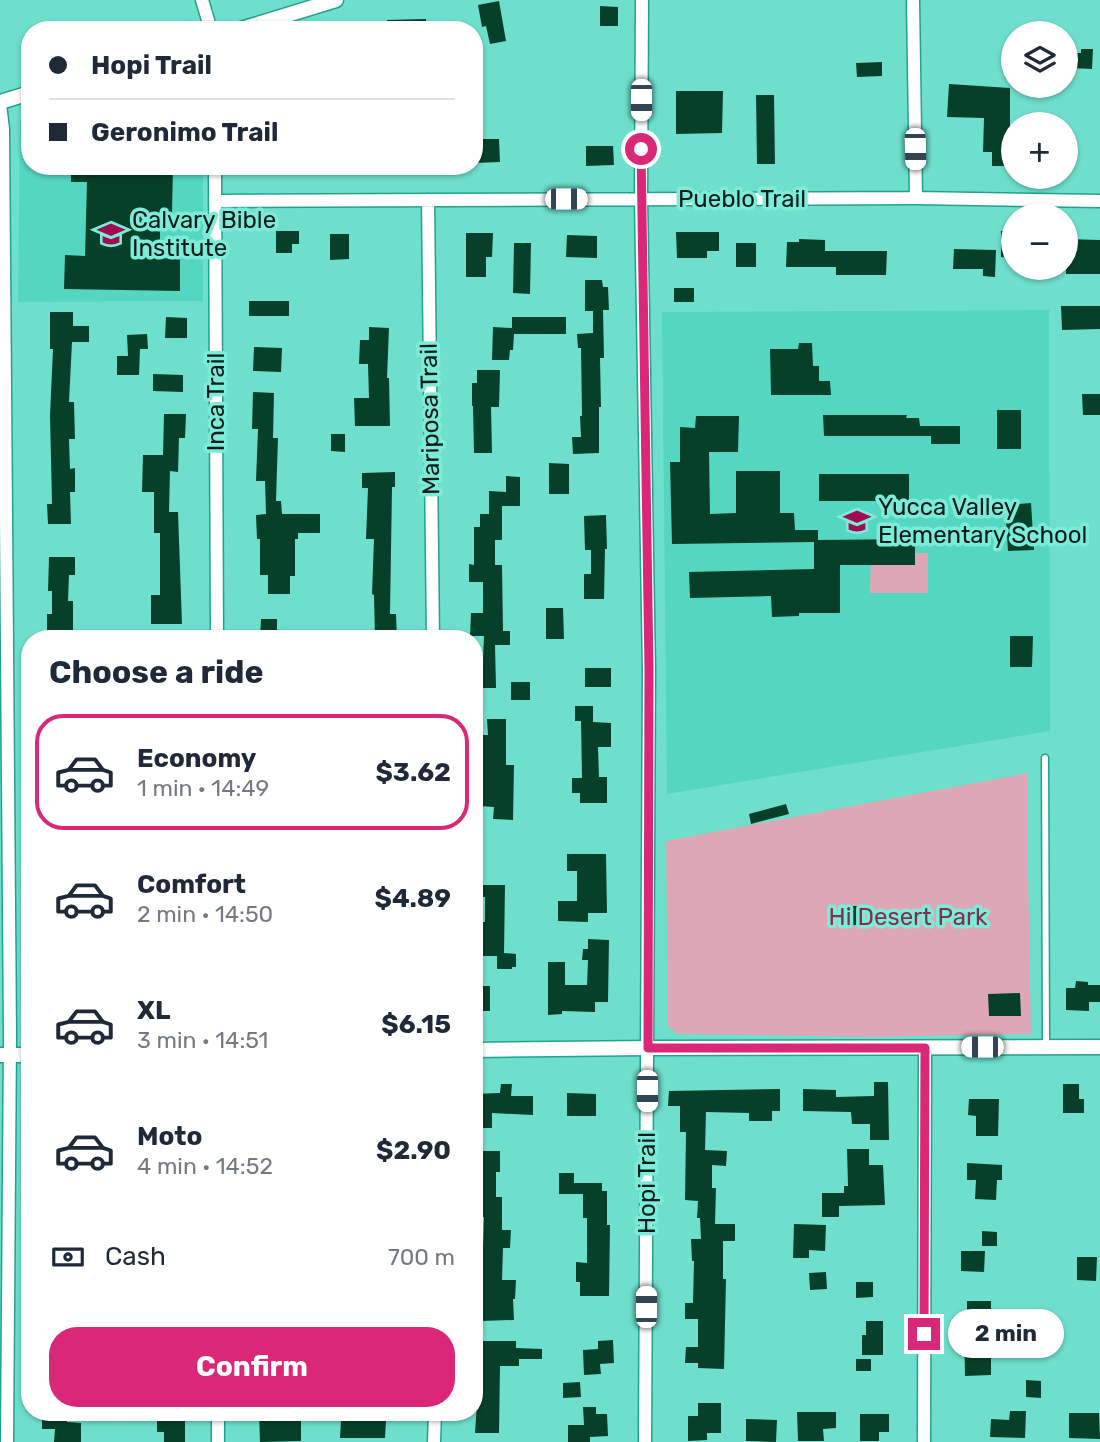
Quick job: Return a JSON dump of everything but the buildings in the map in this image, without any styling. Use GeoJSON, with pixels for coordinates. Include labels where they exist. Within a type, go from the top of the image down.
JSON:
{"type":"FeatureCollection","features":[{"type":"Feature","properties":{"kind":"street"},"geometry":{"type":"LineString","coordinates":[[202,0],[208,21]]}},
{"type":"Feature","properties":{"kind":"street"},"geometry":{"type":"LineString","coordinates":[[267,21],[336,0]]}},
{"type":"Feature","properties":{"kind":"street","name":"Hopi Trail"},"geometry":{"type":"LineString","coordinates":[[642,0],[641,199],[649,670],[645,1442]]}},
{"type":"Feature","properties":{"kind":"street"},"geometry":{"type":"LineString","coordinates":[[913,0],[916,198]]}},
{"type":"Feature","properties":{"kind":"street"},"geometry":{"type":"LineString","coordinates":[[7,1442],[3,129],[0,103],[21,96]]}},
{"type":"Feature","properties":{"kind":"street","name":"Inca Trail"},"geometry":{"type":"LineString","coordinates":[[215,175],[217,630]]}},
{"type":"Feature","properties":{"kind":"street","name":"Pueblo Trail"},"geometry":{"type":"LineString","coordinates":[[216,201],[916,198],[1100,201]]}},
{"type":"Feature","properties":{"kind":"street","name":"Mariposa Trail"},"geometry":{"type":"LineString","coordinates":[[428,200],[433,630]]}},
{"type":"Feature","properties":{"kind":"street"},"geometry":{"type":"LineString","coordinates":[[483,1051],[1100,1047]]}},
{"type":"Feature","properties":{"kind":"street"},"geometry":{"type":"LineString","coordinates":[[924,1442],[925,1048]]}},
{"type":"Feature","properties":{"kind":"street"},"geometry":{"type":"LineString","coordinates":[[218,1421],[218,1442]]}},
{"type":"Feature","properties":{"kind":"street"},"geometry":{"type":"LineString","coordinates":[[434,1442],[435,1421]]}},
{"type":"Feature","properties":{"kind":"lane"},"geometry":{"type":"LineString","coordinates":[[1045,758],[1046,1047]]}},
{"type":"Feature","properties":{"kind":"shaded area","name":"Calvary Bible Institute"},"geometry":{"type":"Polygon","coordinates":[[[20,120],[21,175],[203,175],[203,301],[18,302],[20,120]]]}},
{"type":"Feature","properties":{"kind":"shaded area","name":"Yucca Valley Elementary School"},"geometry":{"type":"Polygon","coordinates":[[[1049,310],[1050,731],[667,794],[662,312],[1049,310]]]}},
{"type":"Feature","properties":{"kind":"green space"},"geometry":{"type":"Polygon","coordinates":[[[871,553],[928,553],[928,593],[870,593],[871,553]]]}},
{"type":"Feature","properties":{"kind":"green space","name":"Hi Desert Park"},"geometry":{"type":"Polygon","coordinates":[[[1028,773],[1031,1034],[869,1037],[677,1034],[668,1026],[666,841],[1028,773]]]}},
{"type":"Feature","properties":{"kind":"place","name":"Calvary Bible Institute"},"geometry":{"type":"Point","coordinates":[111,234]}},
{"type":"Feature","properties":{"kind":"place","name":"Yucca Valley Elementary School"},"geometry":{"type":"Point","coordinates":[857,521]}},
{"type":"Feature","properties":{"kind":"route"},"geometry":{"type":"LineString","coordinates":[[641,149],[649,670],[648,1048],[925,1048],[924,1334]]}}]}
